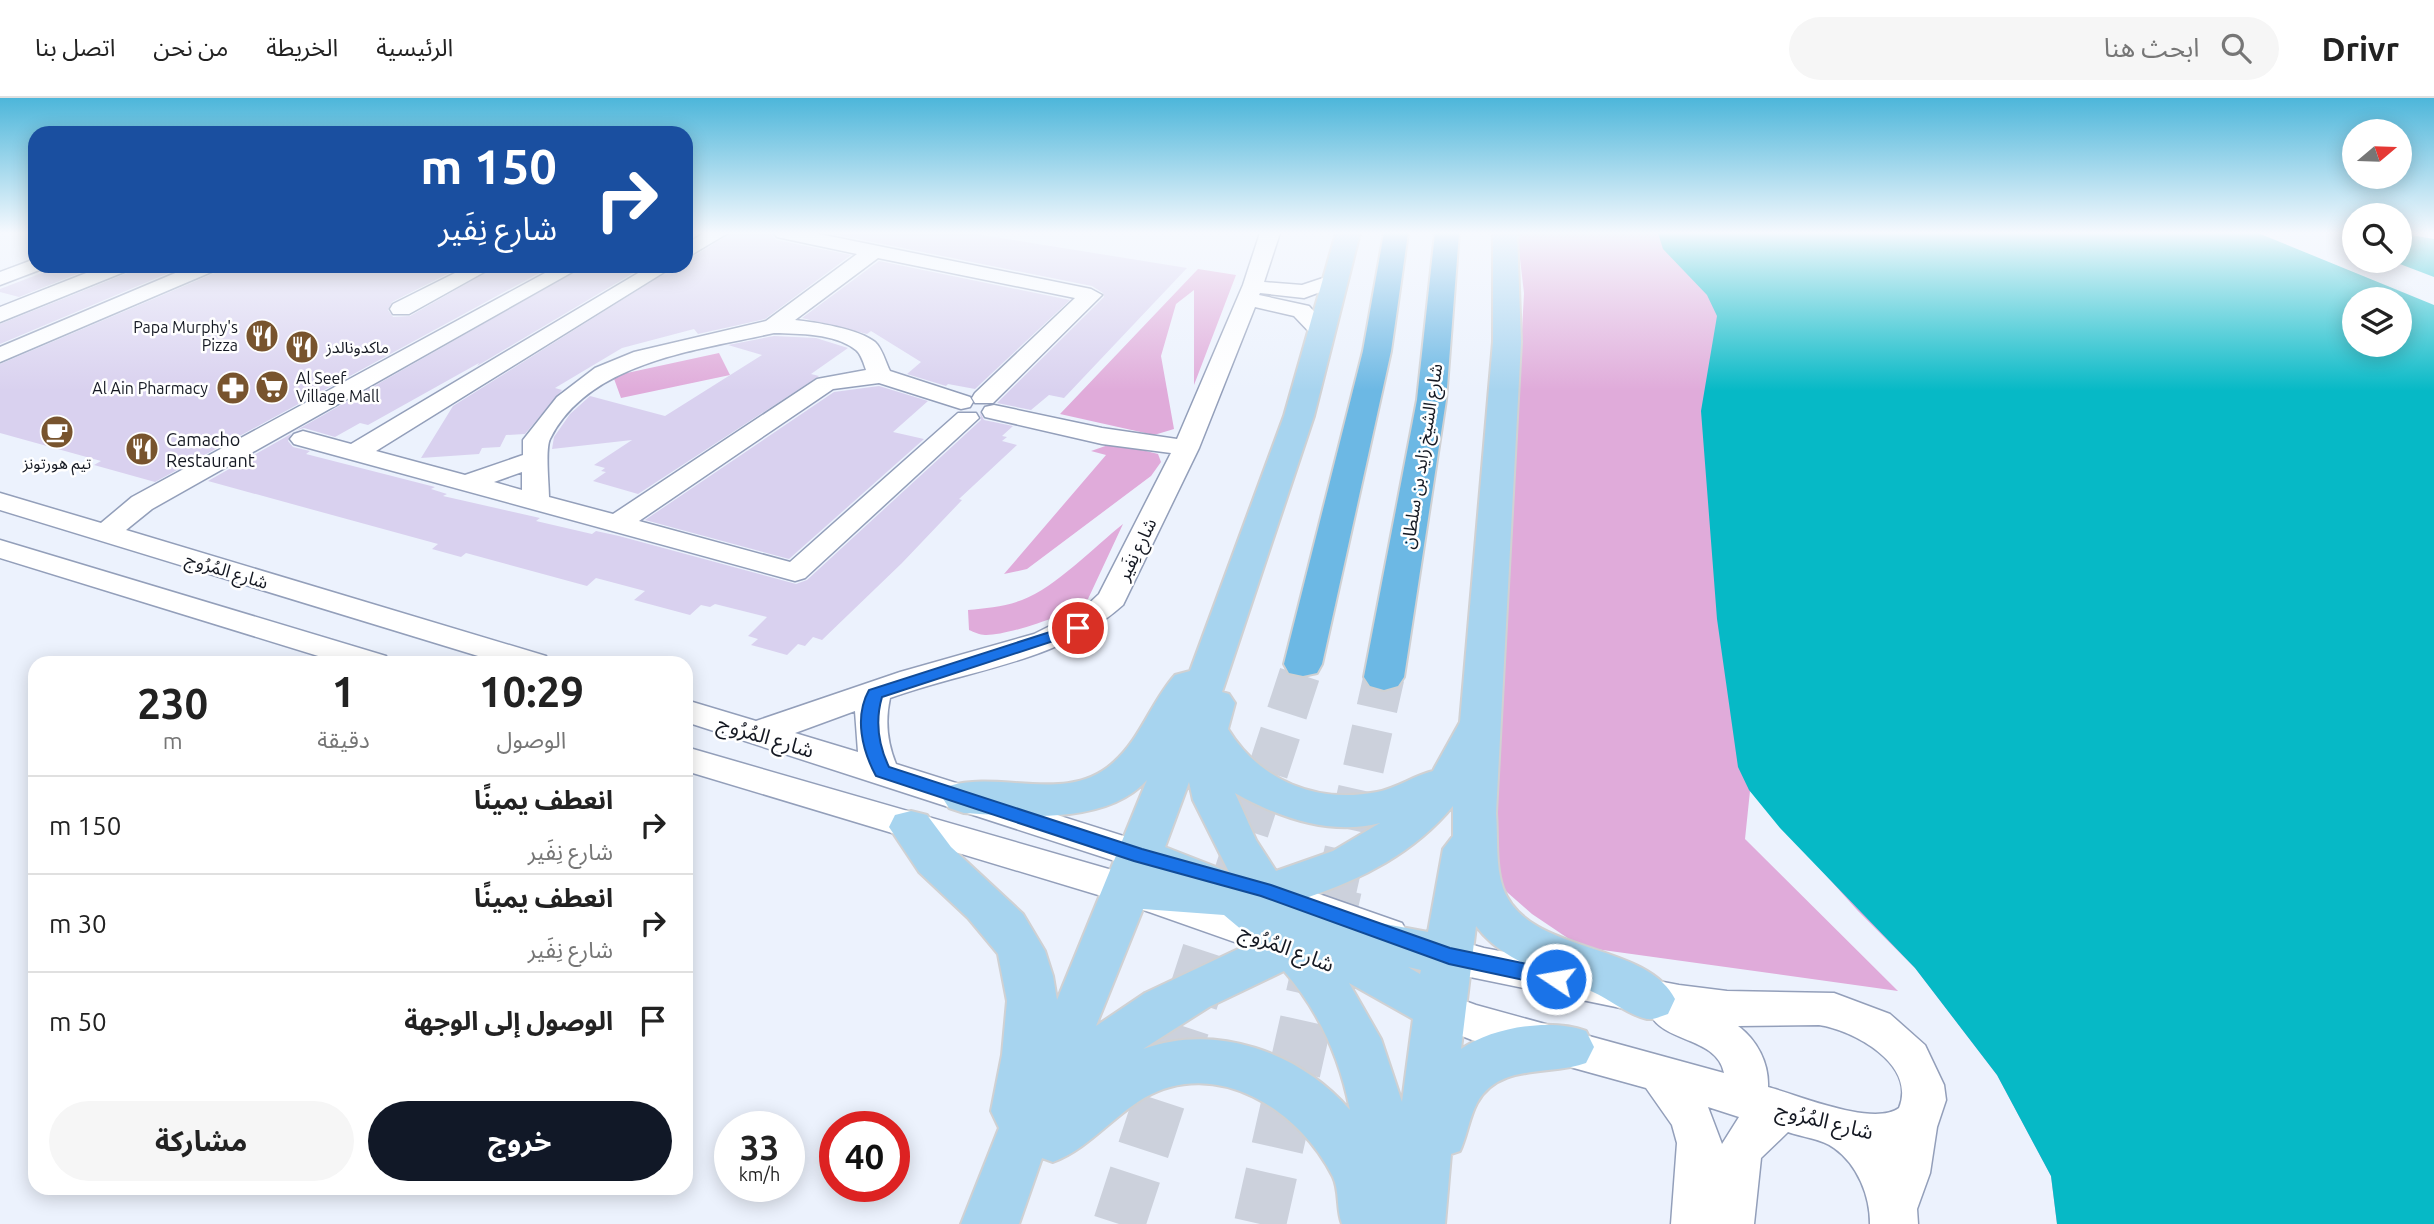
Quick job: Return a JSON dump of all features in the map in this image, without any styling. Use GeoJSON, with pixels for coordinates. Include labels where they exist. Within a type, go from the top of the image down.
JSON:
{"type":"FeatureCollection","features":[{"type":"Feature","properties":{"kind":"highway"},"geometry":{"type":"LineString","coordinates":[[1303,664],[1377,351],[1388,286]]}},
{"type":"Feature","properties":{"kind":"highway","name":"شارع الشيخ زايد بن سلطان"},"geometry":{"type":"LineString","coordinates":[[1384,677],[1423,454],[1437,353],[1443,286]]}},
{"type":"Feature","properties":{"kind":"main road"},"geometry":{"type":"LineString","coordinates":[[1007,1198],[1231,616],[1299,416],[1334,286]]}},
{"type":"Feature","properties":{"kind":"main road"},"geometry":{"type":"LineString","coordinates":[[1506,286],[1507,342],[1474,813],[1479,886],[1489,906],[1504,924],[1535,947],[1598,972],[1650,999]]}},
{"type":"Feature","properties":{"kind":"main road"},"geometry":{"type":"LineString","coordinates":[[1231,616],[1231,651],[1207,730],[1208,772],[1215,800],[1237,847],[1249,893],[1307,943],[1368,1066],[1379,1109],[1384,1156],[1378,1224]]}},
{"type":"Feature","properties":{"kind":"main road"},"geometry":{"type":"LineString","coordinates":[[964,797],[1055,801],[1084,796],[1113,784],[1137,766],[1175,700],[1212,665]]}},
{"type":"Feature","properties":{"kind":"main road"},"geometry":{"type":"LineString","coordinates":[[1133,873],[1249,893],[1305,880],[1373,850],[1423,812],[1456,768],[1481,718]]}},
{"type":"Feature","properties":{"kind":"main road"},"geometry":{"type":"LineString","coordinates":[[1207,730],[1217,753],[1236,774],[1264,792],[1297,805],[1334,811],[1371,810],[1405,802],[1434,787],[1456,768]]}},
{"type":"Feature","properties":{"kind":"main road"},"geometry":{"type":"LineString","coordinates":[[1419,1224],[1439,1009],[1461,865],[1474,813]]}},
{"type":"Feature","properties":{"kind":"main road"},"geometry":{"type":"LineString","coordinates":[[911,827],[932,858],[998,915],[1019,946],[1027,965],[1034,1009],[1007,1198]]}},
{"type":"Feature","properties":{"kind":"main road"},"geometry":{"type":"LineString","coordinates":[[990,1224],[1051,1139],[1074,1083],[1110,1046],[1154,1012],[1201,987],[1307,943],[1346,939],[1449,956]]}},
{"type":"Feature","properties":{"kind":"main road"},"geometry":{"type":"LineString","coordinates":[[1307,943],[1341,954],[1439,1009]]}},
{"type":"Feature","properties":{"kind":"main road"},"geometry":{"type":"LineString","coordinates":[[1419,1224],[1445,1112],[1458,1083],[1474,1068],[1509,1051],[1568,1047]]}},
{"type":"Feature","properties":{"kind":"main road"},"geometry":{"type":"LineString","coordinates":[[1051,1139],[1132,1076],[1171,1062],[1211,1060],[1286,1085],[1314,1109],[1342,1141],[1362,1175],[1368,1224]]}},
{"type":"Feature","properties":{"kind":"street"},"geometry":{"type":"LineString","coordinates":[[0,315],[73,286]]}},
{"type":"Feature","properties":{"kind":"street"},"geometry":{"type":"LineString","coordinates":[[0,355],[163,286]]}},
{"type":"Feature","properties":{"kind":"street"},"geometry":{"type":"LineString","coordinates":[[401,309],[447,286]]}},
{"type":"Feature","properties":{"kind":"street"},"geometry":{"type":"LineString","coordinates":[[106,533],[142,503],[537,286]]}},
{"type":"Feature","properties":{"kind":"street"},"geometry":{"type":"LineString","coordinates":[[354,453],[632,286]]}},
{"type":"Feature","properties":{"kind":"street"},"geometry":{"type":"LineString","coordinates":[[774,326],[828,286]]}},
{"type":"Feature","properties":{"kind":"street"},"geometry":{"type":"LineString","coordinates":[[303,439],[795,572],[977,407],[1091,295],[1044,286]]}},
{"type":"Feature","properties":{"kind":"street","name":"شارع نِفَير"},"geometry":{"type":"LineString","coordinates":[[754,733],[819,714],[930,673],[1046,640],[1078,628],[1098,614],[1112,599],[1186,448],[1252,286]]}},
{"type":"Feature","properties":{"kind":"street"},"geometry":{"type":"LineString","coordinates":[[1250,292],[1304,292],[1321,286]]}},
{"type":"Feature","properties":{"kind":"street"},"geometry":{"type":"LineString","coordinates":[[1250,292],[1301,312],[1322,332]]}},
{"type":"Feature","properties":{"kind":"street"},"geometry":{"type":"LineString","coordinates":[[535,502],[536,440],[566,402],[603,373],[642,357],[774,326],[812,328],[851,339],[867,347],[881,376]]}},
{"type":"Feature","properties":{"kind":"street"},"geometry":{"type":"LineString","coordinates":[[617,524],[825,384],[864,376],[881,376],[977,407],[1102,436],[1186,448]]}},
{"type":"Feature","properties":{"kind":"street"},"geometry":{"type":"LineString","coordinates":[[466,483],[536,459]]}},
{"type":"Feature","properties":{"kind":"street","name":"شارع المُرُوج"},"geometry":{"type":"LineString","coordinates":[[0,500],[512,656]]}},
{"type":"Feature","properties":{"kind":"street"},"geometry":{"type":"LineString","coordinates":[[0,548],[352,656]]}},
{"type":"Feature","properties":{"kind":"street"},"geometry":{"type":"LineString","coordinates":[[875,694],[869,724],[873,753],[883,772]]}},
{"type":"Feature","properties":{"kind":"street","name":"شارع المُرُوج"},"geometry":{"type":"LineString","coordinates":[[693,713],[964,797],[1133,873],[1307,943]]}},
{"type":"Feature","properties":{"kind":"street","name":"شارع المُرُوج"},"geometry":{"type":"LineString","coordinates":[[693,761],[911,827],[1133,873]]}},
{"type":"Feature","properties":{"kind":"street"},"geometry":{"type":"LineString","coordinates":[[1249,893],[1449,956],[1650,999],[1730,1008],[1830,1009],[1867,1021],[1901,1046],[1920,1078],[1923,1111],[1915,1123],[1907,1173],[1895,1214]]}},
{"type":"Feature","properties":{"kind":"street"},"geometry":{"type":"LineString","coordinates":[[1650,999],[1722,1035],[1734,1047],[1765,1105],[1741,1145],[1736,1164],[1730,1224]]}},
{"type":"Feature","properties":{"kind":"street","name":"شارع المُرُوج"},"geometry":{"type":"LineString","coordinates":[[1439,1009],[1848,1131],[1874,1136],[1898,1133],[1915,1123]]}},
{"type":"Feature","properties":{"kind":"street"},"geometry":{"type":"LineString","coordinates":[[1660,1073],[1687,1108],[1700,1138],[1695,1224]]}},
{"type":"Feature","properties":{"kind":"street"},"geometry":{"type":"LineString","coordinates":[[1848,1131],[1878,1165],[1895,1214]]}},
{"type":"Feature","properties":{"kind":"shaded area"},"geometry":{"type":"Polygon","coordinates":[[[1182,286],[1232,286],[1194,385],[1194,290],[1176,304],[1161,356],[1174,429],[1154,435],[1060,414],[1182,286]]]}},
{"type":"Feature","properties":{"kind":"shaded area"},"geometry":{"type":"Polygon","coordinates":[[[1523,286],[1930,286],[2434,1224],[2057,1224],[2051,1176],[1997,1075],[1915,968],[1858,911],[1750,791],[1745,839],[1898,991],[1581,947],[1532,914],[1500,886],[1494,862],[1523,286]]]}},
{"type":"Feature","properties":{"kind":"shaded area"},"geometry":{"type":"Polygon","coordinates":[[[719,353],[730,375],[621,398],[613,376],[719,353]]]}},
{"type":"Feature","properties":{"kind":"shaded area"},"geometry":{"type":"Polygon","coordinates":[[[1114,443],[1158,454],[1161,462],[1151,476],[1027,569],[1004,574],[1106,455],[1091,451],[1114,443]]]}},
{"type":"Feature","properties":{"kind":"shaded area"},"geometry":{"type":"Polygon","coordinates":[[[1123,524],[1088,599],[1080,605],[1039,623],[1008,632],[985,635],[969,630],[968,610],[1008,604],[1035,594],[1123,524]]]}},
{"type":"Feature","properties":{"kind":"water"},"geometry":{"type":"Polygon","coordinates":[[[1698,286],[2386,286],[2390,287],[2342,287],[2342,357],[2412,357],[2412,296],[2434,305],[2434,1224],[2057,1224],[2051,1176],[1997,1075],[1915,968],[1780,828],[1749,790],[1738,767],[1717,619],[1701,411],[1717,316],[1707,295],[1698,286]]]}},
{"type":"Feature","properties":{"kind":"building"},"geometry":{"type":"Polygon","coordinates":[[[9,286],[48,286],[19,297],[0,292],[0,289],[9,286]]]}},
{"type":"Feature","properties":{"kind":"building"},"geometry":{"type":"Polygon","coordinates":[[[96,286],[139,286],[0,344],[0,324],[96,286]]]}},
{"type":"Feature","properties":{"kind":"building","name":"Al Seef Village Mall"},"geometry":{"type":"Polygon","coordinates":[[[185,286],[424,286],[392,302],[388,310],[393,317],[410,316],[463,286],[516,286],[155,482],[94,465],[101,461],[0,433],[0,364],[185,286]]]}},
{"type":"Feature","properties":{"kind":"building"},"geometry":{"type":"Polygon","coordinates":[[[551,286],[612,286],[477,366],[479,363],[368,425],[360,423],[335,437],[304,428],[297,430],[551,286]]]}},
{"type":"Feature","properties":{"kind":"building"},"geometry":{"type":"Polygon","coordinates":[[[645,286],[810,286],[765,319],[698,334],[694,329],[622,348],[555,388],[562,390],[525,434],[506,435],[500,447],[482,448],[479,454],[421,458],[453,406],[645,286]]]}},
{"type":"Feature","properties":{"kind":"building"},"geometry":{"type":"Polygon","coordinates":[[[846,286],[999,286],[1070,300],[975,389],[948,384],[946,386],[907,374],[921,362],[871,331],[867,334],[802,318],[846,286]]]}},
{"type":"Feature","properties":{"kind":"building"},"geometry":{"type":"Polygon","coordinates":[[[1090,286],[1170,286],[1064,398],[1049,395],[1031,410],[997,403],[1104,297],[1103,293],[1090,286]]]}},
{"type":"Feature","properties":{"kind":"building"},"geometry":{"type":"Polygon","coordinates":[[[774,336],[816,338],[848,348],[811,374],[819,376],[638,494],[593,481],[606,472],[601,471],[605,468],[594,465],[632,440],[552,449],[554,437],[570,414],[590,396],[665,416],[762,355],[728,345],[774,336]]]}},
{"type":"Feature","properties":{"kind":"building"},"geometry":{"type":"Polygon","coordinates":[[[879,386],[928,401],[893,432],[924,439],[789,559],[645,520],[834,392],[879,386]]]}},
{"type":"Feature","properties":{"kind":"building"},"geometry":{"type":"Polygon","coordinates":[[[980,412],[984,420],[1013,426],[1002,436],[1007,437],[1002,441],[1017,445],[959,499],[962,500],[902,563],[822,640],[813,637],[805,646],[798,644],[787,655],[751,645],[758,639],[748,636],[767,617],[715,604],[710,607],[701,605],[690,615],[634,600],[645,591],[596,578],[587,586],[466,553],[461,557],[432,549],[438,544],[208,481],[291,434],[288,441],[293,447],[310,451],[306,454],[435,487],[431,489],[447,494],[443,496],[540,518],[536,521],[592,534],[596,531],[619,536],[796,584],[807,580],[981,420],[980,412]]]}},
{"type":"Feature","properties":{"kind":"tunnel"},"geometry":{"type":"LineString","coordinates":[[1229,890],[1303,664]]}},
{"type":"Feature","properties":{"kind":"tunnel"},"geometry":{"type":"LineString","coordinates":[[1336,890],[1384,677]]}},
{"type":"Feature","properties":{"kind":"tunnel"},"geometry":{"type":"LineString","coordinates":[[1119,1224],[1229,888]]}},
{"type":"Feature","properties":{"kind":"tunnel"},"geometry":{"type":"LineString","coordinates":[[1260,1224],[1336,888]]}},
{"type":"Feature","properties":{"kind":"place","name":"Papa Murphy's Pizza"},"geometry":{"type":"Point","coordinates":[262,336]}},
{"type":"Feature","properties":{"kind":"place","name":"ماكدونالدز"},"geometry":{"type":"Point","coordinates":[302,347]}},
{"type":"Feature","properties":{"kind":"place","name":"Al Seef Village Mall"},"geometry":{"type":"Point","coordinates":[272,387]}},
{"type":"Feature","properties":{"kind":"place","name":"Al Ain Pharmacy"},"geometry":{"type":"Point","coordinates":[233,388]}},
{"type":"Feature","properties":{"kind":"place","name":"تيم هورتونز"},"geometry":{"type":"Point","coordinates":[57,432]}},
{"type":"Feature","properties":{"kind":"place","name":"Camacho Restaurant"},"geometry":{"type":"Point","coordinates":[142,449]}},
{"type":"Feature","properties":{"kind":"route"},"geometry":{"type":"LineString","coordinates":[[1078,628],[1046,640],[930,673],[875,694],[868,717],[873,753],[883,772],[1140,856],[1264,890],[1449,956],[1556,979]]}}]}
